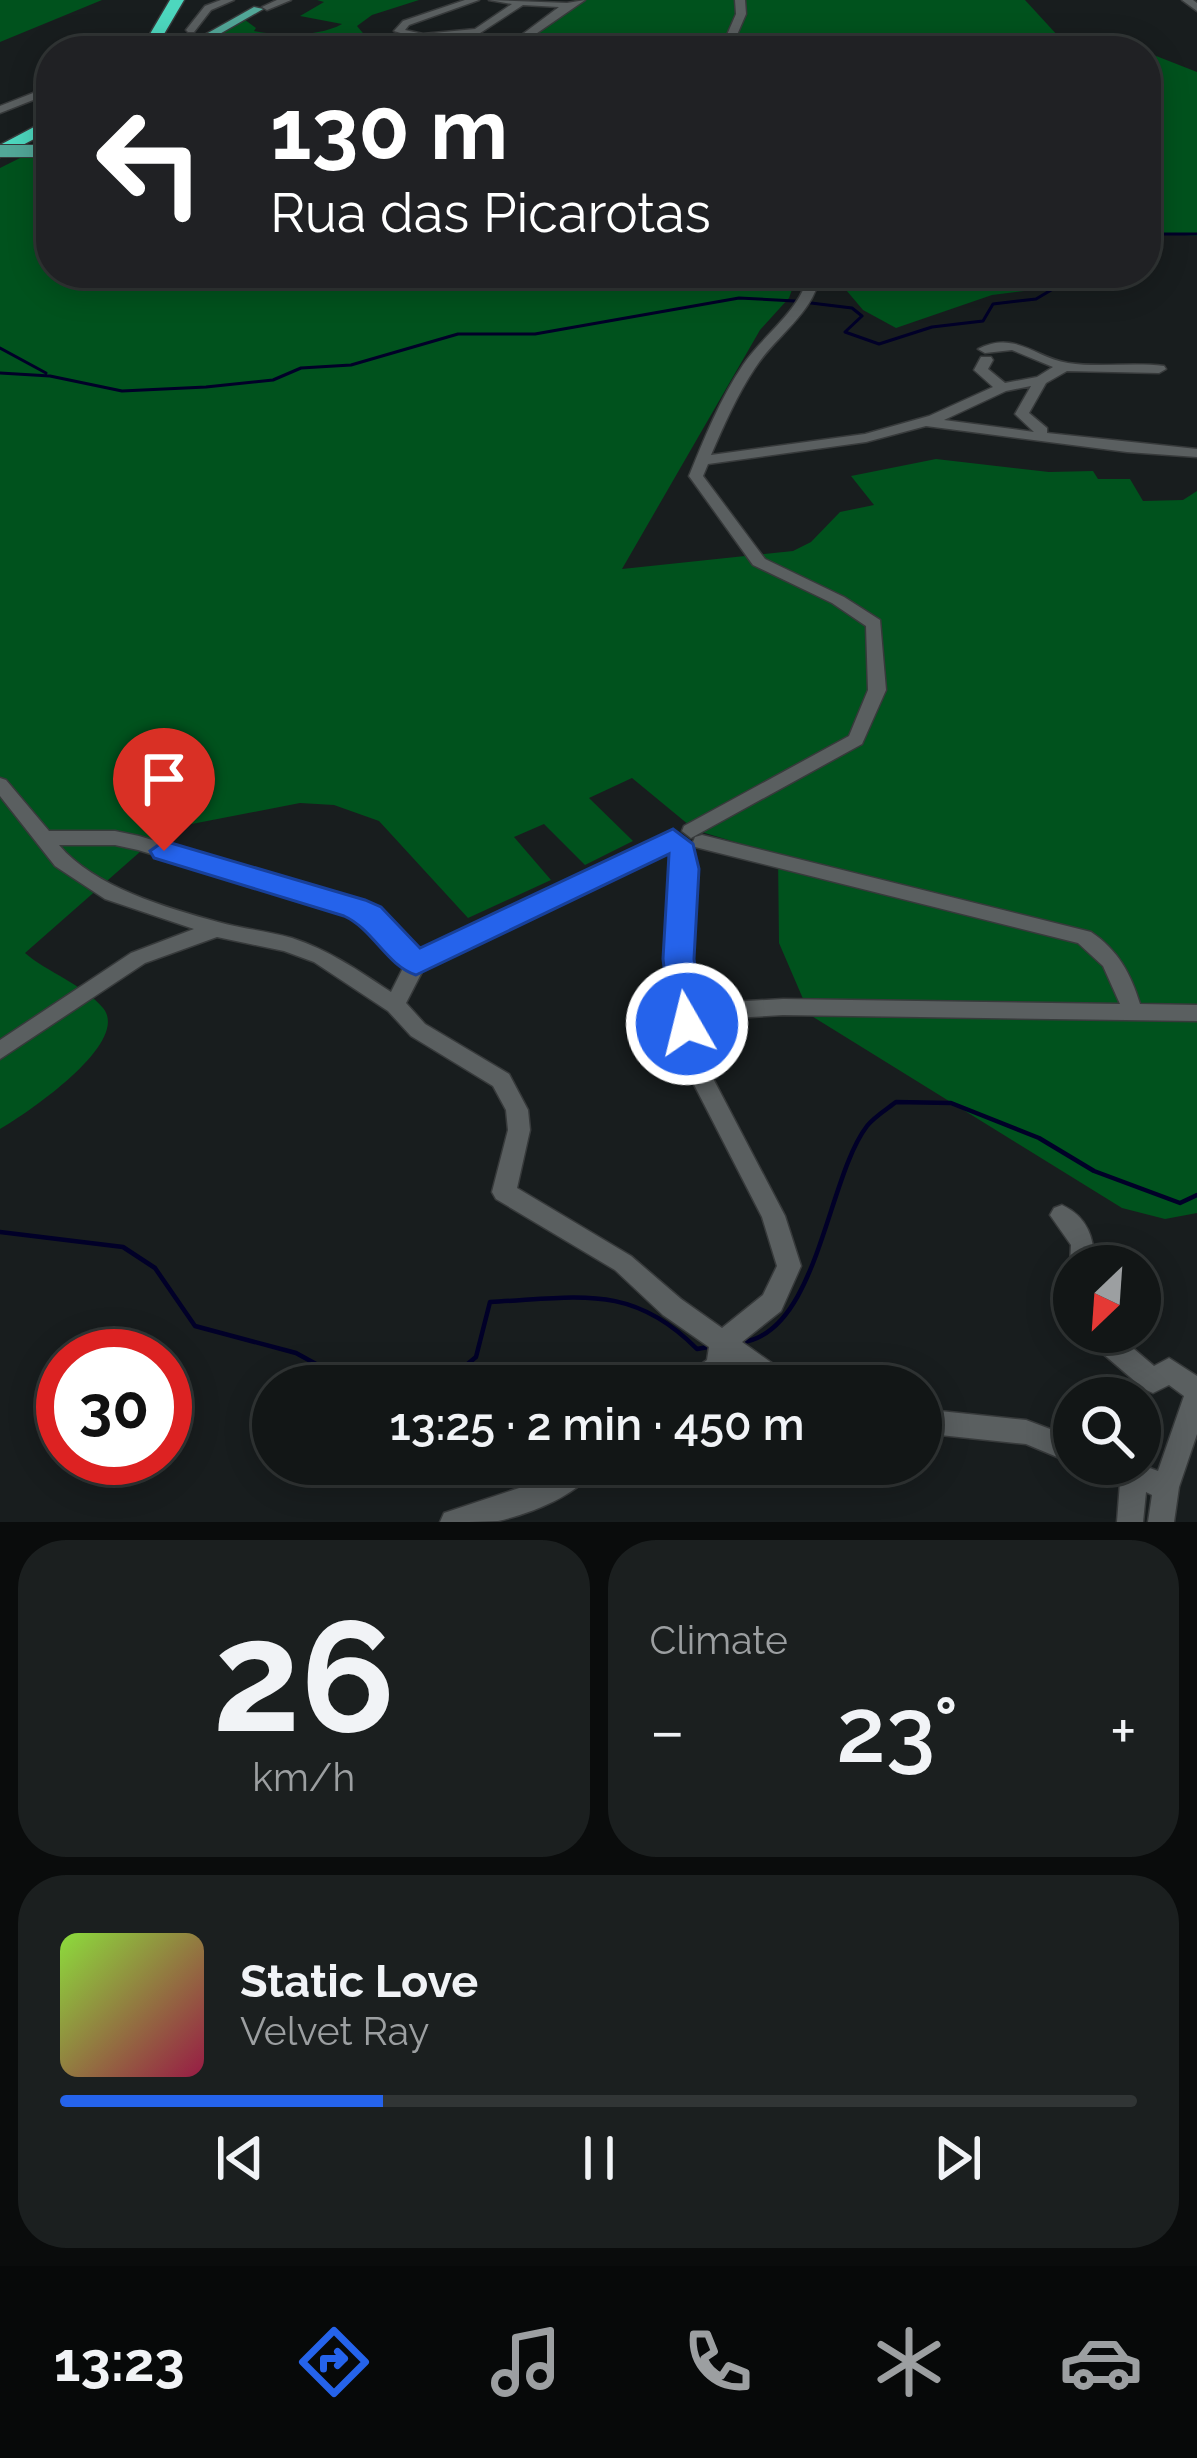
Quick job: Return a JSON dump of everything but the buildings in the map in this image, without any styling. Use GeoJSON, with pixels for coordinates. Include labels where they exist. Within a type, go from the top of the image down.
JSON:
{"type":"FeatureCollection","features":[{"type":"Feature","properties":{"kind":"highway"},"geometry":{"type":"LineString","coordinates":[[156,36],[177,0]]}},
{"type":"Feature","properties":{"kind":"highway"},"geometry":{"type":"LineString","coordinates":[[174,36],[191,0]]}},
{"type":"Feature","properties":{"kind":"highway"},"geometry":{"type":"LineString","coordinates":[[0,154],[36,136]]}},
{"type":"Feature","properties":{"kind":"main road"},"geometry":{"type":"LineString","coordinates":[[206,36],[257,4]]}},
{"type":"Feature","properties":{"kind":"main road"},"geometry":{"type":"LineString","coordinates":[[0,154],[36,152]]}},
{"type":"Feature","properties":{"kind":"street"},"geometry":{"type":"LineString","coordinates":[[419,36],[399,31],[406,23],[474,0]]}},
{"type":"Feature","properties":{"kind":"street"},"geometry":{"type":"LineString","coordinates":[[494,0],[566,5],[580,0]]}},
{"type":"Feature","properties":{"kind":"street"},"geometry":{"type":"LineString","coordinates":[[731,36],[741,14],[740,0]]}},
{"type":"Feature","properties":{"kind":"street"},"geometry":{"type":"LineString","coordinates":[[1187,0],[1197,8]]}},
{"type":"Feature","properties":{"kind":"street"},"geometry":{"type":"LineString","coordinates":[[434,36],[476,32],[520,2]]}},
{"type":"Feature","properties":{"kind":"street"},"geometry":{"type":"LineString","coordinates":[[190,30],[212,6],[257,4]]}},
{"type":"Feature","properties":{"kind":"street"},"geometry":{"type":"LineString","coordinates":[[528,36],[566,5]]}},
{"type":"Feature","properties":{"kind":"street"},"geometry":{"type":"LineString","coordinates":[[0,110],[36,94]]}},
{"type":"Feature","properties":{"kind":"street"},"geometry":{"type":"LineString","coordinates":[[395,1005],[416,963],[687,841],[856,740],[877,690],[874,624],[759,562],[695,476],[768,340],[811,288]]}},
{"type":"Feature","properties":{"kind":"street"},"geometry":{"type":"LineString","coordinates":[[1002,388],[981,370],[986,355],[1012,346],[1064,367],[1159,369]]}},
{"type":"Feature","properties":{"kind":"street"},"geometry":{"type":"LineString","coordinates":[[701,461],[866,438],[926,422],[1064,367]]}},
{"type":"Feature","properties":{"kind":"street"},"geometry":{"type":"LineString","coordinates":[[1041,380],[1022,413],[1044,434]]}},
{"type":"Feature","properties":{"kind":"street"},"geometry":{"type":"LineString","coordinates":[[926,422],[1127,448],[1197,452]]}},
{"type":"Feature","properties":{"kind":"street"},"geometry":{"type":"LineString","coordinates":[[0,784],[62,861],[112,894],[321,957],[395,1005],[418,1030],[501,1080],[517,1110],[519,1130],[504,1192],[622,1263],[753,1365]]}},
{"type":"Feature","properties":{"kind":"street"},"geometry":{"type":"LineString","coordinates":[[45,838],[115,838],[140,843],[355,908],[370,915],[416,963]]}},
{"type":"Feature","properties":{"kind":"street"},"geometry":{"type":"LineString","coordinates":[[687,841],[678,959],[696,1066],[773,1216],[789,1266],[772,1304],[722,1344],[718,1365]]}},
{"type":"Feature","properties":{"kind":"street"},"geometry":{"type":"LineString","coordinates":[[687,841],[1084,937],[1105,950],[1118,967],[1133,1014]]}},
{"type":"Feature","properties":{"kind":"street"},"geometry":{"type":"LineString","coordinates":[[0,1051],[137,958],[216,929]]}},
{"type":"Feature","properties":{"kind":"street"},"geometry":{"type":"LineString","coordinates":[[688,1013],[724,1007],[1197,1013]]}},
{"type":"Feature","properties":{"kind":"street"},"geometry":{"type":"LineString","coordinates":[[1062,1215],[1083,1245]]}},
{"type":"Feature","properties":{"kind":"street"},"geometry":{"type":"LineString","coordinates":[[1120,1353],[1153,1381],[1169,1370],[1197,1394],[1166,1487],[1161,1522]]}},
{"type":"Feature","properties":{"kind":"street"},"geometry":{"type":"LineString","coordinates":[[942,1423],[1025,1432],[1053,1443]]}},
{"type":"Feature","properties":{"kind":"street"},"geometry":{"type":"LineString","coordinates":[[452,1522],[556,1485]]}},
{"type":"Feature","properties":{"kind":"street"},"geometry":{"type":"LineString","coordinates":[[1130,1522],[1133,1485]]}},
{"type":"Feature","properties":{"kind":"street"},"geometry":{"type":"LineString","coordinates":[[1161,1485],[1166,1487]]}},
{"type":"Feature","properties":{"kind":"green space"},"geometry":{"type":"Polygon","coordinates":[[[0,0],[102,0],[0,42],[0,0]]]}},
{"type":"Feature","properties":{"kind":"green space"},"geometry":{"type":"Polygon","coordinates":[[[317,0],[419,0],[372,15],[357,26],[365,36],[209,36],[241,17],[254,31],[275,34],[311,33],[342,24],[300,16],[324,2],[317,0]]]}},
{"type":"Feature","properties":{"kind":"green space"},"geometry":{"type":"Polygon","coordinates":[[[575,0],[1025,0],[1058,36],[523,36],[575,0]]]}},
{"type":"Feature","properties":{"kind":"green space"},"geometry":{"type":"Polygon","coordinates":[[[1161,58],[1197,72],[1197,236],[1161,233],[1161,58]]]}},
{"type":"Feature","properties":{"kind":"green space"},"geometry":{"type":"Polygon","coordinates":[[[36,155],[36,288],[793,288],[760,330],[622,569],[793,551],[811,542],[840,512],[874,505],[851,476],[936,459],[1049,472],[1093,471],[1098,479],[1130,479],[1143,501],[1183,500],[1197,491],[1197,1213],[1165,1219],[1122,1208],[810,1015],[779,943],[778,855],[695,830],[632,778],[589,798],[633,841],[585,865],[544,824],[514,837],[551,880],[468,918],[379,821],[334,805],[300,803],[166,829],[25,953],[95,1000],[108,1023],[103,1040],[71,1076],[0,1129],[0,168],[36,155]]]}},
{"type":"Feature","properties":{"kind":"green space"},"geometry":{"type":"Polygon","coordinates":[[[844,288],[1049,288],[992,295],[896,328],[863,310],[844,288]]]}},
{"type":"Feature","properties":{"kind":"waterway"},"geometry":{"type":"LineString","coordinates":[[1161,234],[1197,234]]}},
{"type":"Feature","properties":{"kind":"waterway"},"geometry":{"type":"LineString","coordinates":[[811,303],[852,308],[862,316],[845,332],[879,344],[932,327],[983,321],[993,304],[1036,299],[1055,288]]}},
{"type":"Feature","properties":{"kind":"waterway"},"geometry":{"type":"LineString","coordinates":[[0,373],[50,376],[122,391],[206,387],[273,380],[301,368],[351,365],[458,334],[535,334],[739,298],[795,301]]}},
{"type":"Feature","properties":{"kind":"waterway"},"geometry":{"type":"LineString","coordinates":[[0,348],[46,373]]}},
{"type":"Feature","properties":{"kind":"waterway"},"geometry":{"type":"LineString","coordinates":[[743,1342],[768,1332],[788,1311],[805,1283],[853,1150],[870,1123],[896,1102],[951,1103],[1039,1138],[1094,1171],[1180,1203],[1197,1195]]}},
{"type":"Feature","properties":{"kind":"waterway"},"geometry":{"type":"LineString","coordinates":[[0,1232],[123,1247],[155,1268],[195,1326],[296,1353],[318,1365]]}},
{"type":"Feature","properties":{"kind":"waterway"},"geometry":{"type":"LineString","coordinates":[[466,1365],[476,1357],[490,1302],[601,1299],[649,1313],[697,1349],[708,1347]]}},
{"type":"Feature","properties":{"kind":"route"},"geometry":{"type":"LineString","coordinates":[[164,851],[355,908],[370,915],[416,963],[673,839],[683,851],[685,869],[678,959],[687,1024]]}}]}
